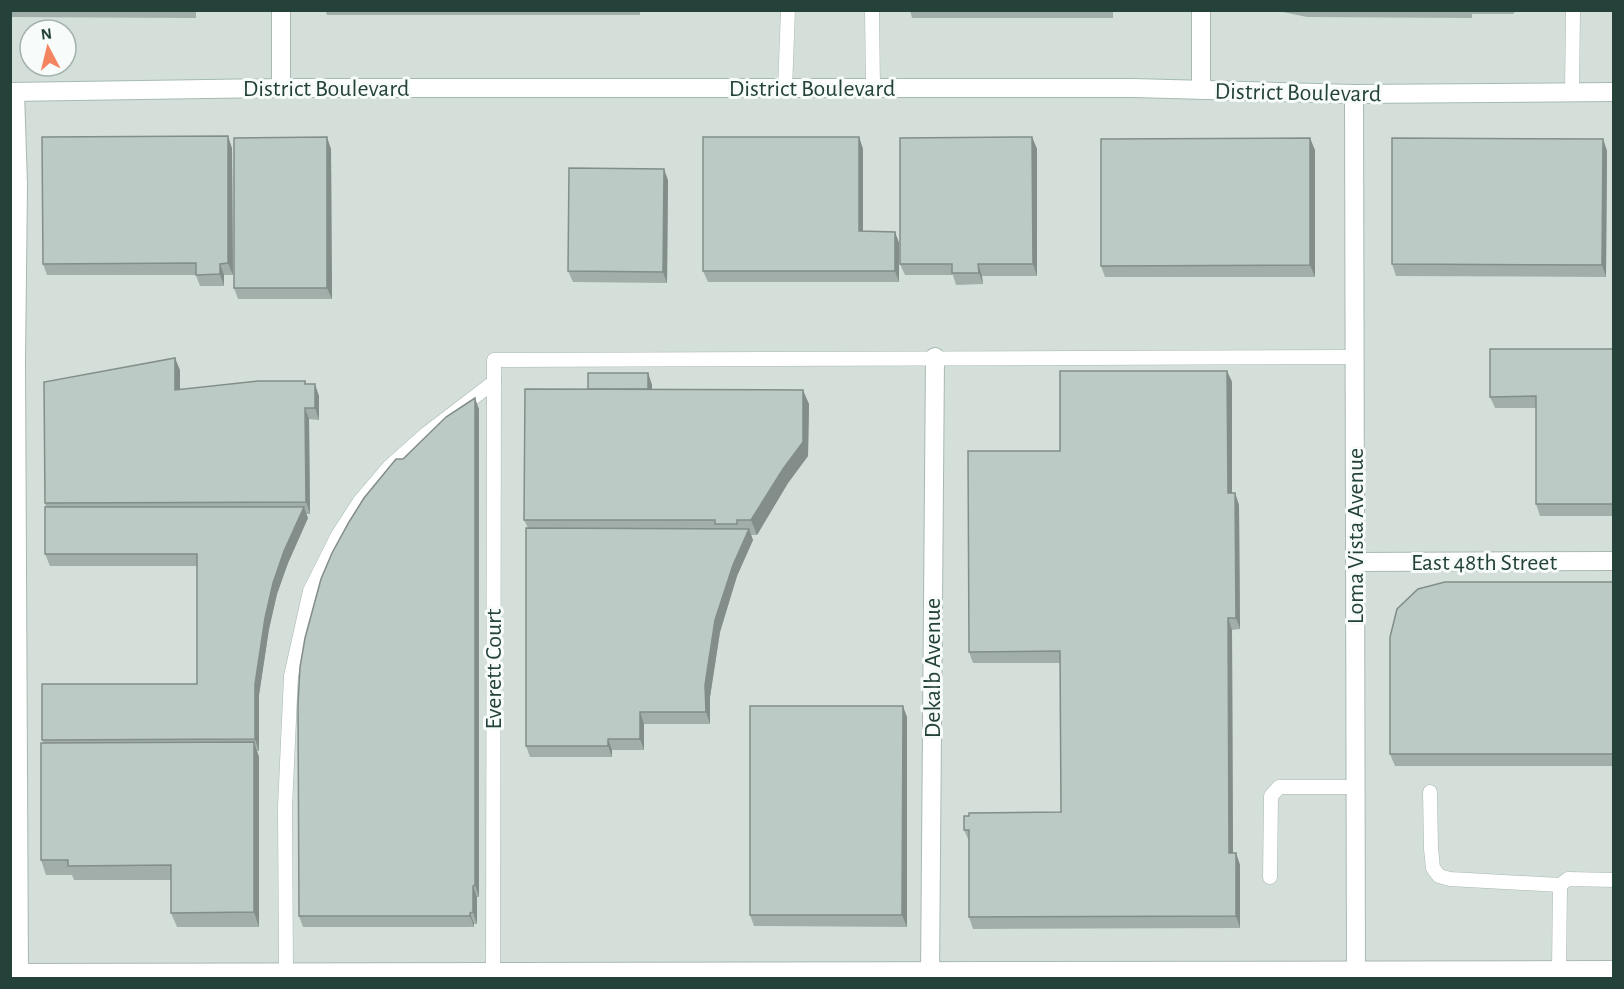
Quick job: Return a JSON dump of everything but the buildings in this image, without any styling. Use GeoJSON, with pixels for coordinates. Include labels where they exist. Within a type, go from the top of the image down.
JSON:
{"type":"FeatureCollection","features":[{"type":"Feature","properties":{"kind":"street"},"geometry":{"type":"LineString","coordinates":[[281,10],[281,88]]}},
{"type":"Feature","properties":{"kind":"street"},"geometry":{"type":"LineString","coordinates":[[1201,10],[1201,90]]}},
{"type":"Feature","properties":{"kind":"street","name":"District Boulevard"},"geometry":{"type":"LineString","coordinates":[[13,92],[281,88],[1133,88],[1354,94],[1614,92]]}},
{"type":"Feature","properties":{"kind":"street"},"geometry":{"type":"LineString","coordinates":[[13,92],[18,185],[14,753],[16,975],[286,972],[493,975],[1356,974],[1614,970]]}},
{"type":"Feature","properties":{"kind":"street","name":"Loma Vista Avenue"},"geometry":{"type":"LineString","coordinates":[[1354,94],[1356,974]]}},
{"type":"Feature","properties":{"kind":"street","name":"Dekalb Avenue"},"geometry":{"type":"LineString","coordinates":[[930,975],[935,357]]}},
{"type":"Feature","properties":{"kind":"street","name":"East 48th Street"},"geometry":{"type":"LineString","coordinates":[[1355,562],[1614,561]]}},
{"type":"Feature","properties":{"kind":"lane"},"geometry":{"type":"LineString","coordinates":[[784,89],[788,10]]}},
{"type":"Feature","properties":{"kind":"lane"},"geometry":{"type":"LineString","coordinates":[[873,10],[873,88]]}},
{"type":"Feature","properties":{"kind":"lane"},"geometry":{"type":"LineString","coordinates":[[1572,92],[1573,10]]}},
{"type":"Feature","properties":{"kind":"lane"},"geometry":{"type":"LineString","coordinates":[[935,357],[1354,357]]}},
{"type":"Feature","properties":{"kind":"lane","name":"Everett Court"},"geometry":{"type":"LineString","coordinates":[[493,975],[495,360],[935,357]]}},
{"type":"Feature","properties":{"kind":"lane"},"geometry":{"type":"LineString","coordinates":[[286,972],[285,807],[291,676],[309,591],[338,535],[360,501],[389,467],[426,434],[494,382]]}},
{"type":"Feature","properties":{"kind":"lane"},"geometry":{"type":"LineString","coordinates":[[1270,877],[1271,796],[1279,787],[1356,787]]}},
{"type":"Feature","properties":{"kind":"lane"},"geometry":{"type":"LineString","coordinates":[[1430,792],[1433,868],[1439,876],[1450,879],[1560,885],[1568,879],[1614,880]]}},
{"type":"Feature","properties":{"kind":"lane"},"geometry":{"type":"LineString","coordinates":[[1559,970],[1560,885]]}},
{"type":"Feature","properties":{"kind":"shaded area"},"geometry":{"type":"Polygon","coordinates":[[[11,11],[1613,11],[1613,978],[11,978],[11,11]]]}}]}
